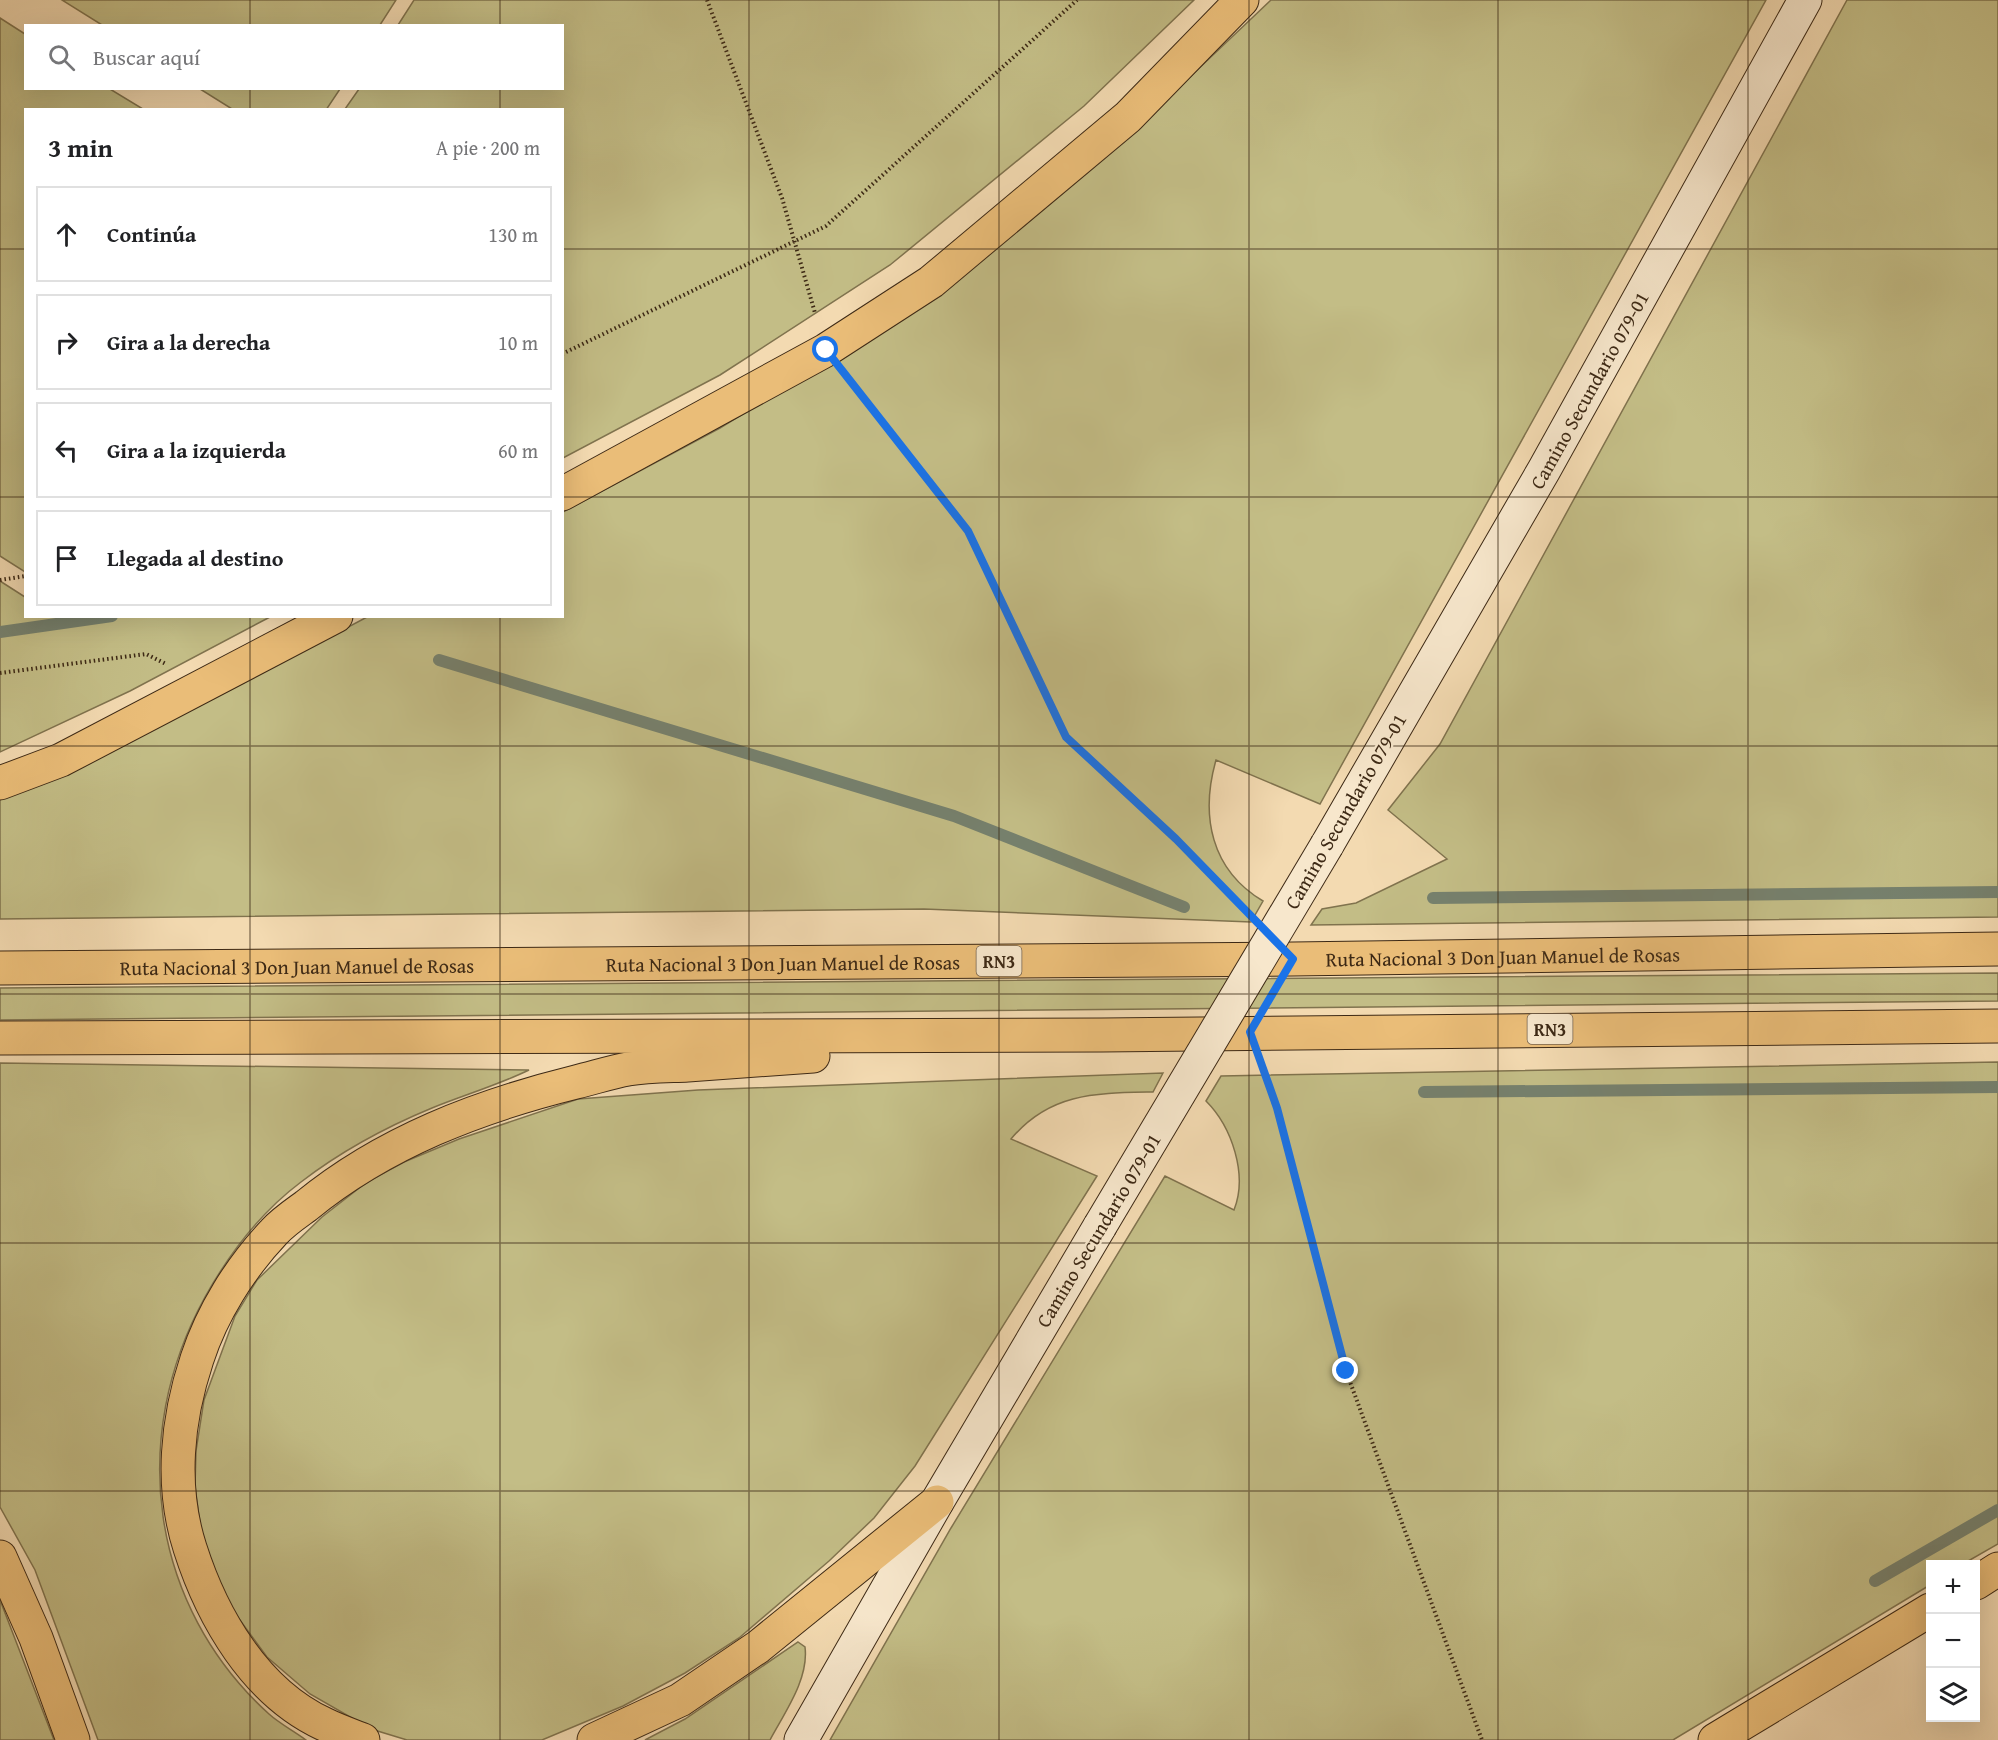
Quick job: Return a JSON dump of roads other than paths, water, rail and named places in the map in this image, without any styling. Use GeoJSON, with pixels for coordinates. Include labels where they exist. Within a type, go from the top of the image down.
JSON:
{"type":"FeatureCollection","features":[{"type":"Feature","properties":{"kind":"highway"},"geometry":{"type":"LineString","coordinates":[[564,493],[826,350],[931,282],[1128,117],[1242,0]]}},
{"type":"Feature","properties":{"kind":"highway"},"geometry":{"type":"LineString","coordinates":[[0,783],[61,760],[332,618]]}},
{"type":"Feature","properties":{"kind":"highway","name":"Ruta Nacional 3 Don Juan Manuel de Rosas"},"geometry":{"type":"LineString","coordinates":[[0,968],[1281,960],[1998,949]]}},
{"type":"Feature","properties":{"kind":"highway","name":"RN3"},"geometry":{"type":"LineString","coordinates":[[0,1038],[1102,1035],[1998,1026]]}},
{"type":"Feature","properties":{"kind":"highway"},"geometry":{"type":"LineString","coordinates":[[363,1740],[322,1724],[288,1701],[254,1667],[224,1628],[201,1582],[185,1531],[178,1486],[179,1440],[187,1389],[205,1336],[226,1296],[275,1231],[351,1171],[436,1127],[540,1091],[628,1069],[1102,1035]]}},
{"type":"Feature","properties":{"kind":"highway"},"geometry":{"type":"LineString","coordinates":[[594,1740],[680,1700],[758,1647],[937,1502]]}},
{"type":"Feature","properties":{"kind":"highway"},"geometry":{"type":"LineString","coordinates":[[0,1557],[36,1638],[73,1740]]}},
{"type":"Feature","properties":{"kind":"highway"},"geometry":{"type":"LineString","coordinates":[[1980,1580],[1998,1569]]}},
{"type":"Feature","properties":{"kind":"highway"},"geometry":{"type":"LineString","coordinates":[[1715,1740],[1926,1612]]}},
{"type":"Feature","properties":{"kind":"main road","name":"Camino Secundario 079-01"},"geometry":{"type":"LineString","coordinates":[[801,1740],[937,1502],[1327,844],[1544,470],[1805,0]]}},
{"type":"Feature","properties":{"kind":"waterway"},"geometry":{"type":"LineString","coordinates":[[0,632],[98,618]]}},
{"type":"Feature","properties":{"kind":"waterway"},"geometry":{"type":"LineString","coordinates":[[439,660],[954,816],[1184,907]]}},
{"type":"Feature","properties":{"kind":"waterway"},"geometry":{"type":"LineString","coordinates":[[1433,898],[1998,892]]}},
{"type":"Feature","properties":{"kind":"waterway"},"geometry":{"type":"LineString","coordinates":[[1424,1092],[1998,1087]]}},
{"type":"Feature","properties":{"kind":"waterway"},"geometry":{"type":"LineString","coordinates":[[1875,1581],[1998,1510]]}}]}
